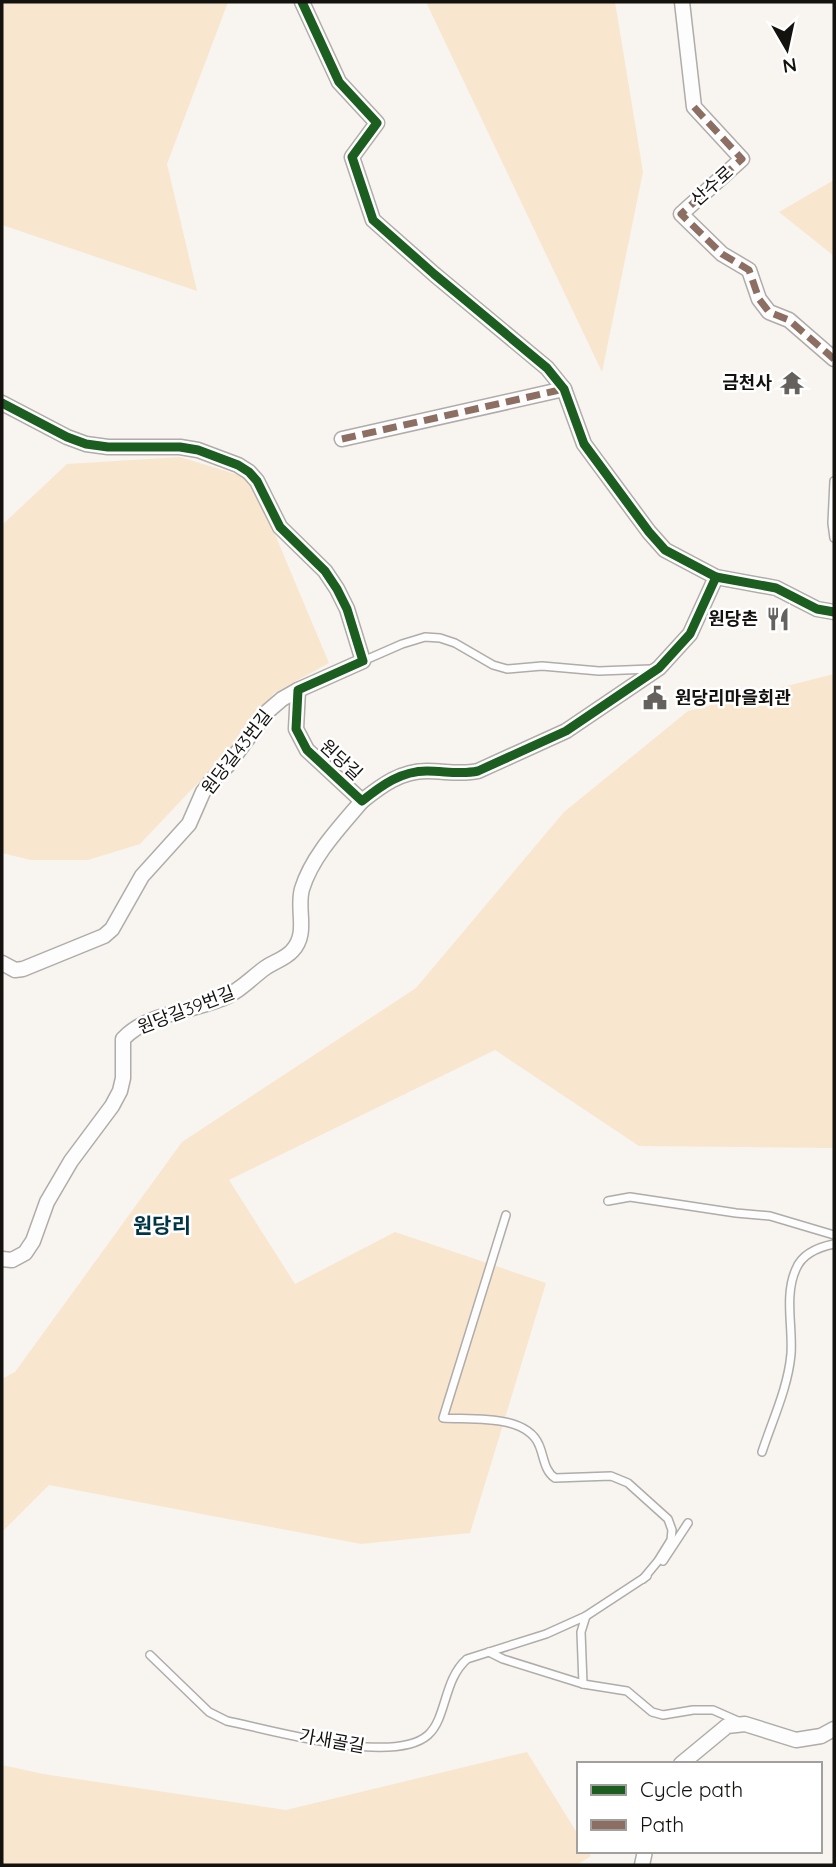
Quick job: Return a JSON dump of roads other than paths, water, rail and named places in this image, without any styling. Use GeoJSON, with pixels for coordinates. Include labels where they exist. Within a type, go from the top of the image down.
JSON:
{"type":"FeatureCollection","features":[{"type":"Feature","properties":{"kind":"street"},"geometry":{"type":"LineString","coordinates":[[302,2],[339,82],[377,123],[352,157],[373,220],[547,368],[564,389],[584,444],[665,550],[716,577],[776,588],[817,608],[834,612]]}},
{"type":"Feature","properties":{"kind":"street","name":"산수로"},"geometry":{"type":"LineString","coordinates":[[682,2],[694,107],[741,159],[681,214],[722,254],[748,270],[759,299],[769,312],[789,320],[834,359]]}},
{"type":"Feature","properties":{"kind":"street"},"geometry":{"type":"LineString","coordinates":[[342,439],[564,389]]}},
{"type":"Feature","properties":{"kind":"street"},"geometry":{"type":"LineString","coordinates":[[2,403],[67,438],[86,444],[117,448],[180,447],[198,450],[239,465],[249,472],[257,481],[280,527],[325,570],[337,589],[363,661],[298,690]]}},
{"type":"Feature","properties":{"kind":"street","name":"원당길"},"geometry":{"type":"LineString","coordinates":[[298,690],[296,729],[307,750],[362,801],[398,776],[412,772],[465,774],[566,731],[659,668],[690,634],[716,577]]}},
{"type":"Feature","properties":{"kind":"street","name":"원당길43번길"},"geometry":{"type":"LineString","coordinates":[[2,963],[15,970],[23,969],[104,936],[112,929],[142,876],[189,824],[203,792],[212,780],[234,758],[268,711],[298,690]]}},
{"type":"Feature","properties":{"kind":"street","name":"원당길39번길"},"geometry":{"type":"LineString","coordinates":[[2,1259],[12,1260],[25,1253],[33,1241],[47,1202],[65,1171],[112,1107],[123,1078],[123,1039],[130,1031],[145,1023],[223,999],[240,990],[267,967],[290,953],[298,943],[302,929],[302,891],[309,873],[338,829],[362,801]]}},
{"type":"Feature","properties":{"kind":"street"},"geometry":{"type":"LineString","coordinates":[[683,1762],[727,1726],[745,1724],[796,1740],[821,1736],[834,1730]]}},
{"type":"Feature","properties":{"kind":"lane"},"geometry":{"type":"LineString","coordinates":[[834,481],[834,538]]}},
{"type":"Feature","properties":{"kind":"lane"},"geometry":{"type":"LineString","coordinates":[[363,661],[425,637],[455,643],[493,665],[507,669],[542,666],[599,671],[659,668]]}},
{"type":"Feature","properties":{"kind":"lane"},"geometry":{"type":"LineString","coordinates":[[608,1201],[630,1197],[770,1216],[834,1235]]}},
{"type":"Feature","properties":{"kind":"lane"},"geometry":{"type":"LineString","coordinates":[[506,1215],[443,1418],[514,1423],[527,1429],[536,1438],[548,1474],[555,1478],[611,1476],[628,1483],[668,1519],[672,1530],[671,1540],[643,1579]]}},
{"type":"Feature","properties":{"kind":"lane"},"geometry":{"type":"LineString","coordinates":[[762,1452],[785,1383],[790,1355],[791,1285],[796,1267],[807,1254],[834,1244]]}},
{"type":"Feature","properties":{"kind":"lane"},"geometry":{"type":"LineString","coordinates":[[643,1579],[660,1566],[688,1523]]}},
{"type":"Feature","properties":{"kind":"lane","name":"가새골길"},"geometry":{"type":"LineString","coordinates":[[150,1655],[209,1712],[228,1721],[358,1747],[407,1745],[428,1735],[436,1726],[458,1667],[467,1659],[546,1634],[586,1616],[643,1579]]}},
{"type":"Feature","properties":{"kind":"lane"},"geometry":{"type":"LineString","coordinates":[[583,1684],[581,1632],[586,1616]]}},
{"type":"Feature","properties":{"kind":"lane"},"geometry":{"type":"LineString","coordinates":[[489,1651],[503,1659],[583,1684],[627,1691],[652,1712],[663,1715],[713,1710],[745,1724]]}},
{"type":"Feature","properties":{"kind":"place","name":"금천사"},"geometry":{"type":"Point","coordinates":[792,383]}},
{"type":"Feature","properties":{"kind":"place","name":"원당촌"},"geometry":{"type":"Point","coordinates":[778,619]}},
{"type":"Feature","properties":{"kind":"place","name":"원당리마을회관"},"geometry":{"type":"Point","coordinates":[655,698]}},
{"type":"Feature","properties":{"kind":"district","name":"원당리"},"geometry":{"type":"Point","coordinates":[162,1226]}}]}
